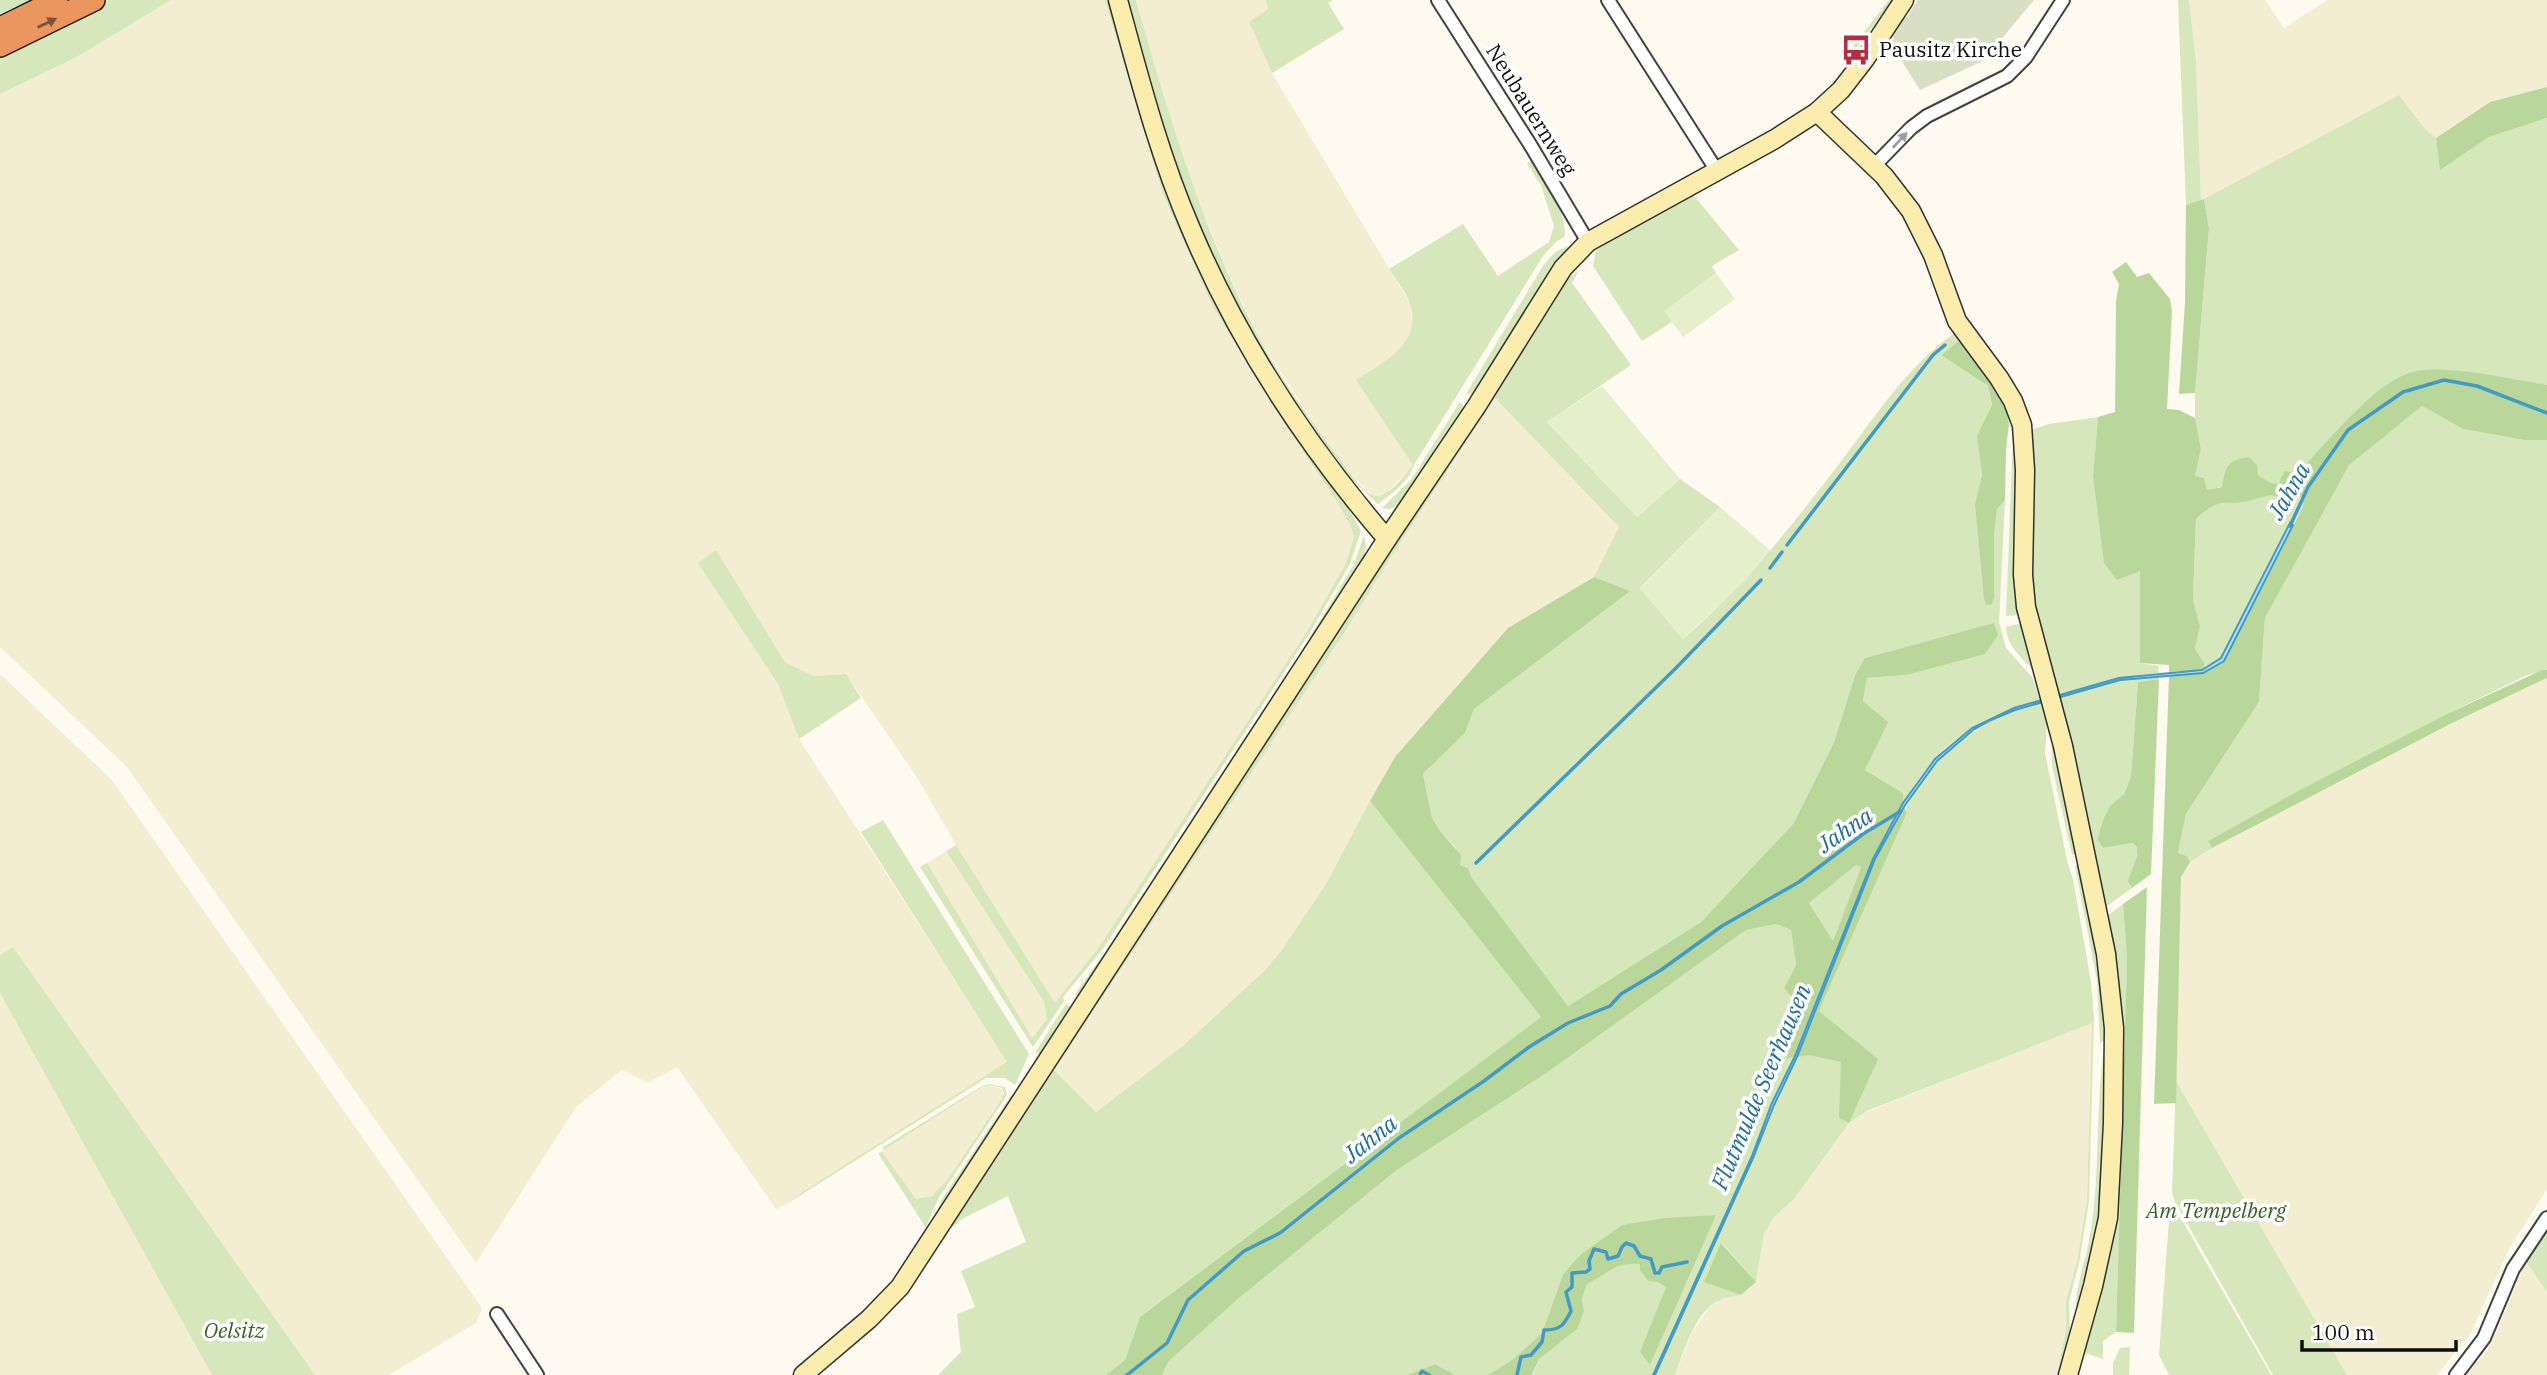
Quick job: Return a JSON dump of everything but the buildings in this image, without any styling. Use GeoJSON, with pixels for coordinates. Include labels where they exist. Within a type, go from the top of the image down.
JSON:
{"type":"FeatureCollection","features":[{"type":"Feature","properties":{"kind":"highway"},"geometry":{"type":"LineString","coordinates":[[6,25],[57,0]]}},
{"type":"Feature","properties":{"kind":"highway"},"geometry":{"type":"LineString","coordinates":[[0,46],[94,0]]}},
{"type":"Feature","properties":{"kind":"street"},"geometry":{"type":"LineString","coordinates":[[1118,0],[1174,188],[1191,231],[1223,297],[1252,350],[1294,415],[1342,484],[1387,539]]}},
{"type":"Feature","properties":{"kind":"street","name":"Neubauernweg"},"geometry":{"type":"LineString","coordinates":[[1438,0],[1531,146],[1588,242]]}},
{"type":"Feature","properties":{"kind":"street"},"geometry":{"type":"LineString","coordinates":[[1608,0],[1717,170]]}},
{"type":"Feature","properties":{"kind":"street"},"geometry":{"type":"LineString","coordinates":[[803,1375],[890,1300],[900,1287],[1387,539],[1476,407],[1563,268],[1588,242],[1786,133],[1817,112],[1841,90],[1904,0]]}},
{"type":"Feature","properties":{"kind":"street"},"geometry":{"type":"LineString","coordinates":[[1874,166],[1911,128],[1927,116],[2007,76],[2026,57],[2063,0]]}},
{"type":"Feature","properties":{"kind":"street"},"geometry":{"type":"LineString","coordinates":[[1817,112],[1874,166],[1911,211],[1933,255],[1957,321],[1999,378],[2013,401],[2022,425],[2025,470],[2022,526],[2024,595],[2055,713],[2101,924],[2115,1028],[2108,1218],[2100,1260],[2069,1370]]}},
{"type":"Feature","properties":{"kind":"street"},"geometry":{"type":"LineString","coordinates":[[2456,1375],[2484,1338],[2513,1269],[2547,1218]]}},
{"type":"Feature","properties":{"kind":"street"},"geometry":{"type":"LineString","coordinates":[[497,1314],[537,1375]]}},
{"type":"Feature","properties":{"kind":"shaded area"},"geometry":{"type":"Polygon","coordinates":[[[171,0],[1105,0],[1163,194],[1212,305],[1331,492],[1350,524],[1354,537],[1346,563],[1306,633],[1098,948],[1055,1004],[918,779],[846,674],[814,676],[785,662],[716,551],[699,563],[778,684],[799,739],[1008,1062],[776,1209],[677,1067],[648,1083],[622,1070],[576,1107],[476,1263],[127,767],[0,647],[0,94],[75,58],[171,0]]]}},
{"type":"Feature","properties":{"kind":"shaded area"},"geometry":{"type":"Polygon","coordinates":[[[1136,0],[1266,0],[1268,9],[1249,22],[1272,73],[1411,305],[1412,329],[1401,351],[1356,380],[1414,465],[1386,493],[1375,496],[1356,480],[1315,425],[1263,345],[1231,279],[1192,186],[1169,119],[1136,0]]]}},
{"type":"Feature","properties":{"kind":"shaded area"},"geometry":{"type":"Polygon","coordinates":[[[2189,0],[2265,0],[2284,28],[2327,0],[2547,0],[2547,87],[2490,102],[2436,138],[2425,129],[2399,95],[2201,201],[2196,61],[2189,0]]]}},
{"type":"Feature","properties":{"kind":"shaded area"},"geometry":{"type":"Polygon","coordinates":[[[1495,398],[1619,527],[1594,577],[1508,628],[1395,757],[1326,884],[1265,970],[1184,1045],[1096,1112],[1054,1070],[1345,632],[1495,398]]]}},
{"type":"Feature","properties":{"kind":"shaded area"},"geometry":{"type":"Polygon","coordinates":[[[0,674],[112,780],[482,1308],[476,1323],[389,1375],[315,1375],[13,947],[0,955],[0,674]]]}},
{"type":"Feature","properties":{"kind":"shaded area"},"geometry":{"type":"Polygon","coordinates":[[[2547,678],[2547,1189],[2509,1249],[2471,1333],[2437,1375],[2347,1375],[2176,1081],[2181,877],[2190,862],[2212,848],[2450,724],[2547,678]]]}},
{"type":"Feature","properties":{"kind":"shaded area"},"geometry":{"type":"Polygon","coordinates":[[[946,851],[1044,1002],[1047,1019],[1031,1038],[927,863],[946,851]]]}},
{"type":"Feature","properties":{"kind":"shaded area"},"geometry":{"type":"Polygon","coordinates":[[[0,993],[212,1375],[0,1375],[0,993]]]}},
{"type":"Feature","properties":{"kind":"shaded area"},"geometry":{"type":"Polygon","coordinates":[[[2092,1022],[2087,1200],[2077,1262],[2066,1300],[2066,1328],[2057,1375],[1675,1375],[1691,1334],[1708,1309],[1718,1300],[1741,1295],[1756,1282],[1764,1234],[1774,1217],[1794,1199],[1849,1123],[1869,1111],[2092,1022]]]}},
{"type":"Feature","properties":{"kind":"shaded area"},"geometry":{"type":"Polygon","coordinates":[[[991,1085],[1004,1090],[1002,1099],[947,1180],[932,1196],[916,1199],[882,1152],[982,1087],[991,1085]]]}},
{"type":"Feature","properties":{"kind":"shaded area"},"geometry":{"type":"Polygon","coordinates":[[[2526,1262],[2547,1292],[2547,1375],[2464,1375],[2489,1349],[2526,1262]]]}},
{"type":"Feature","properties":{"kind":"green space"},"geometry":{"type":"Polygon","coordinates":[[[0,0],[40,0],[32,4],[28,1],[0,14],[0,0]]]}},
{"type":"Feature","properties":{"kind":"green space"},"geometry":{"type":"Polygon","coordinates":[[[109,0],[171,0],[75,58],[0,94],[0,53],[109,0]]]}},
{"type":"Feature","properties":{"kind":"green space"},"geometry":{"type":"Polygon","coordinates":[[[1105,0],[1112,0],[1170,192],[1361,531],[1350,564],[1309,634],[1102,950],[1063,997],[1064,1001],[1033,1047],[920,867],[927,863],[1032,1038],[1047,1019],[1044,1002],[946,851],[956,845],[1055,1003],[1098,948],[1306,633],[1346,563],[1354,537],[1350,524],[1331,492],[1287,428],[1212,305],[1163,194],[1105,0]]]}},
{"type":"Feature","properties":{"kind":"green space"},"geometry":{"type":"Polygon","coordinates":[[[1124,0],[1136,0],[1190,176],[1242,304],[1271,359],[1297,399],[1354,478],[1372,495],[1387,492],[1413,465],[1356,380],[1397,351],[1410,332],[1411,307],[1405,292],[1389,269],[1463,224],[1498,276],[1549,242],[1554,226],[1541,185],[1527,164],[1534,160],[1555,196],[1562,215],[1565,236],[1543,256],[1408,477],[1378,504],[1343,471],[1280,383],[1229,295],[1181,188],[1124,0]]]}},
{"type":"Feature","properties":{"kind":"green space"},"geometry":{"type":"Polygon","coordinates":[[[1266,0],[1333,0],[1328,3],[1344,29],[1272,73],[1249,22],[1268,9],[1266,0]]]}},
{"type":"Feature","properties":{"kind":"green space"},"geometry":{"type":"Polygon","coordinates":[[[1889,0],[1893,0],[1853,53],[1850,50],[1889,0]]]}},
{"type":"Feature","properties":{"kind":"green space"},"geometry":{"type":"Polygon","coordinates":[[[1918,0],[2034,0],[1983,61],[1920,90],[1891,44],[1894,38],[1890,36],[1903,15],[1907,17],[1918,0]]]}},
{"type":"Feature","properties":{"kind":"green space"},"geometry":{"type":"Polygon","coordinates":[[[2178,0],[2189,0],[2196,61],[2201,201],[2186,205],[2178,0]]]}},
{"type":"Feature","properties":{"kind":"green space"},"geometry":{"type":"Polygon","coordinates":[[[2547,87],[2547,118],[2489,137],[2440,170],[2436,138],[2490,102],[2547,87]]]}},
{"type":"Feature","properties":{"kind":"green space"},"geometry":{"type":"Polygon","coordinates":[[[2399,95],[2425,129],[2436,138],[2441,169],[2489,137],[2547,118],[2547,385],[2449,371],[2410,373],[2363,404],[2298,473],[2278,484],[2258,475],[2207,491],[2195,476],[2201,449],[2195,418],[2195,393],[2209,228],[2204,199],[2399,95]]]}},
{"type":"Feature","properties":{"kind":"green space"},"geometry":{"type":"Polygon","coordinates":[[[1690,191],[1739,250],[1712,266],[1716,273],[1665,311],[1672,322],[1642,341],[1593,266],[1596,251],[1612,236],[1690,191]]]}},
{"type":"Feature","properties":{"kind":"green space"},"geometry":{"type":"Polygon","coordinates":[[[2204,199],[2209,228],[2195,393],[2179,394],[2185,302],[2186,205],[2204,199]]]}},
{"type":"Feature","properties":{"kind":"green space"},"geometry":{"type":"Polygon","coordinates":[[[1568,246],[1538,291],[1478,395],[1466,394],[1543,266],[1555,252],[1568,246]]]}},
{"type":"Feature","properties":{"kind":"green space"},"geometry":{"type":"Polygon","coordinates":[[[2126,262],[2137,277],[2149,273],[2170,299],[2172,311],[2167,409],[2179,410],[2195,418],[2201,449],[2195,476],[2204,478],[2207,490],[2222,487],[2228,466],[2236,460],[2249,457],[2257,465],[2258,475],[2271,483],[2278,484],[2285,471],[2298,473],[2365,403],[2394,380],[2409,373],[2422,370],[2457,371],[2547,385],[2547,440],[2524,440],[2463,429],[2422,406],[2349,465],[2265,618],[2259,702],[2186,814],[2178,853],[2187,856],[2190,862],[2181,877],[2176,1103],[2154,1104],[2169,676],[2203,673],[2224,661],[2303,507],[2302,496],[2268,496],[2218,504],[2196,519],[2193,599],[2200,627],[2195,649],[2205,664],[2202,670],[2169,672],[2169,665],[2140,663],[2140,571],[2117,580],[2104,563],[2093,476],[2098,417],[2115,412],[2116,301],[2119,284],[2112,272],[2126,262]]]}},
{"type":"Feature","properties":{"kind":"green space"},"geometry":{"type":"Polygon","coordinates":[[[1578,272],[1572,283],[1631,365],[1547,422],[1637,517],[1680,479],[1720,507],[1640,588],[1683,639],[1724,601],[1780,538],[1905,379],[1956,332],[1961,339],[1941,355],[1988,386],[1992,406],[1978,436],[1982,475],[1975,504],[1994,536],[1997,509],[2005,500],[1999,622],[2006,648],[2033,678],[2040,700],[1998,716],[1946,747],[1931,763],[1903,803],[1903,793],[1865,770],[1887,722],[1863,701],[1867,678],[1906,675],[1940,665],[1998,635],[1993,624],[1865,658],[1855,675],[1834,742],[1793,824],[1701,922],[1568,1006],[1472,878],[1468,868],[1460,865],[1456,848],[1432,818],[1423,774],[1465,733],[1474,709],[1629,591],[1594,577],[1619,527],[1495,398],[1345,632],[1054,1070],[1096,1112],[1184,1045],[1265,970],[1281,951],[1326,884],[1370,801],[1541,1017],[1140,1317],[1125,1360],[1106,1375],[938,1375],[961,1352],[957,1314],[975,1307],[961,1271],[1026,1242],[1008,1196],[962,1219],[953,1227],[948,1223],[1049,1073],[1053,1071],[1051,1067],[1551,302],[1568,278],[1578,272]]]}},
{"type":"Feature","properties":{"kind":"green space"},"geometry":{"type":"Polygon","coordinates":[[[1716,273],[1735,299],[1683,337],[1664,311],[1716,273]]]}},
{"type":"Feature","properties":{"kind":"green space"},"geometry":{"type":"Polygon","coordinates":[[[1961,339],[1995,381],[2005,402],[2009,424],[2005,500],[1997,509],[1994,536],[1994,597],[1992,604],[1986,605],[1975,504],[1982,475],[1977,436],[1992,405],[1988,386],[1941,355],[1961,339]]]}},
{"type":"Feature","properties":{"kind":"green space"},"geometry":{"type":"Polygon","coordinates":[[[1602,386],[1680,479],[1637,517],[1547,422],[1602,386]]]}},
{"type":"Feature","properties":{"kind":"green space"},"geometry":{"type":"Polygon","coordinates":[[[1460,402],[1465,408],[1400,504],[1390,509],[1382,508],[1411,480],[1460,402]]]}},
{"type":"Feature","properties":{"kind":"green space"},"geometry":{"type":"Polygon","coordinates":[[[2422,406],[2463,429],[2524,440],[2547,440],[2547,670],[2525,676],[2445,715],[2208,841],[2212,848],[2190,862],[2187,856],[2178,853],[2186,814],[2259,702],[2265,618],[2348,465],[2422,406]]]}},
{"type":"Feature","properties":{"kind":"green space"},"geometry":{"type":"Polygon","coordinates":[[[2098,417],[2093,476],[2140,570],[2140,663],[2159,666],[2158,673],[2119,678],[2059,694],[2033,622],[2028,431],[2049,424],[2098,417]]]}},
{"type":"Feature","properties":{"kind":"green space"},"geometry":{"type":"Polygon","coordinates":[[[2018,433],[2020,615],[2006,616],[2013,436],[2018,433]]]}},
{"type":"Feature","properties":{"kind":"green space"},"geometry":{"type":"Polygon","coordinates":[[[2261,496],[2302,496],[2303,508],[2293,525],[2290,523],[2221,658],[2202,670],[2205,664],[2195,649],[2200,627],[2193,599],[2196,519],[2217,503],[2261,496]]]}},
{"type":"Feature","properties":{"kind":"green space"},"geometry":{"type":"Polygon","coordinates":[[[1720,507],[1770,550],[1746,580],[1683,639],[1640,589],[1720,507]]]}},
{"type":"Feature","properties":{"kind":"green space"},"geometry":{"type":"Polygon","coordinates":[[[1364,535],[1366,546],[1363,560],[1291,680],[1286,677],[1354,564],[1364,535]]]}},
{"type":"Feature","properties":{"kind":"green space"},"geometry":{"type":"Polygon","coordinates":[[[716,550],[785,662],[814,676],[846,674],[861,698],[799,739],[778,684],[698,563],[716,550]]]}},
{"type":"Feature","properties":{"kind":"green space"},"geometry":{"type":"Polygon","coordinates":[[[1594,577],[1630,591],[1474,709],[1465,733],[1423,774],[1432,818],[1461,855],[1460,865],[1468,868],[1472,878],[1568,1006],[1701,922],[1793,824],[1834,742],[1855,675],[1865,658],[1994,623],[1998,635],[1985,654],[1906,675],[1867,678],[1863,701],[1888,722],[1865,770],[1903,793],[1907,813],[1819,1011],[1878,1059],[1849,1123],[1839,1118],[1841,1062],[1809,1055],[1797,1057],[1839,949],[1837,948],[1795,1056],[1786,1060],[1794,1001],[1784,988],[1796,965],[1791,930],[1776,924],[1746,930],[1548,1072],[1397,1170],[1239,1298],[1169,1361],[1162,1375],[1106,1375],[1125,1360],[1140,1317],[1541,1017],[1370,801],[1395,757],[1508,628],[1594,577]],[[1856,865],[1809,903],[1833,941],[1861,867],[1856,865]]]}},
{"type":"Feature","properties":{"kind":"green space"},"geometry":{"type":"Polygon","coordinates":[[[2022,623],[2037,676],[2013,648],[2007,635],[2006,627],[2022,623]]]}},
{"type":"Feature","properties":{"kind":"green space"},"geometry":{"type":"Polygon","coordinates":[[[2547,670],[2547,678],[2450,724],[2212,848],[2208,841],[2445,715],[2547,670]]]}},
{"type":"Feature","properties":{"kind":"green space"},"geometry":{"type":"Polygon","coordinates":[[[2159,679],[2138,682],[2131,776],[2124,794],[2110,806],[2104,816],[2097,839],[2103,848],[2133,843],[2138,847],[2130,880],[2132,888],[2104,907],[2060,711],[2063,709],[2062,705],[2044,709],[2047,725],[2045,753],[2073,879],[2091,982],[2094,1017],[2089,1201],[2079,1263],[2069,1302],[2070,1331],[2063,1375],[2057,1375],[2066,1328],[2066,1300],[2077,1262],[2087,1200],[2092,1023],[1869,1110],[1849,1123],[1794,1199],[1774,1217],[1764,1234],[1756,1282],[1722,1243],[1705,1282],[1741,1295],[1720,1300],[1704,1312],[1686,1344],[1675,1375],[1533,1375],[1539,1359],[1584,1311],[1582,1298],[1587,1284],[1627,1262],[1641,1265],[1666,1287],[1641,1352],[1650,1365],[1715,1215],[1622,1225],[1581,1254],[1563,1274],[1542,1333],[1512,1360],[1488,1375],[1455,1375],[1435,1364],[1407,1375],[1162,1375],[1169,1361],[1239,1298],[1397,1170],[1548,1072],[1746,930],[1776,924],[1791,930],[1796,965],[1784,988],[1794,1001],[1786,1060],[1795,1056],[1657,1369],[1797,1057],[1809,1054],[1841,1062],[1877,1059],[1819,1011],[1907,813],[1905,805],[1937,761],[1961,740],[1991,720],[2027,706],[2120,680],[2159,679]]]}},
{"type":"Feature","properties":{"kind":"green space"},"geometry":{"type":"Polygon","coordinates":[[[2159,679],[2151,874],[2132,888],[2128,881],[2137,856],[2137,847],[2133,843],[2103,848],[2097,839],[2104,817],[2110,806],[2124,794],[2131,776],[2138,682],[2159,679]]]}},
{"type":"Feature","properties":{"kind":"green space"},"geometry":{"type":"Polygon","coordinates":[[[1281,683],[1286,686],[1081,999],[1075,994],[1281,683]]]}},
{"type":"Feature","properties":{"kind":"green space"},"geometry":{"type":"Polygon","coordinates":[[[2052,733],[2080,853],[2072,855],[2052,766],[2052,733]]]}},
{"type":"Feature","properties":{"kind":"green space"},"geometry":{"type":"Polygon","coordinates":[[[883,820],[1029,1054],[1015,1085],[1005,1078],[986,1078],[777,1210],[1007,1062],[861,832],[883,820]]]}},
{"type":"Feature","properties":{"kind":"green space"},"geometry":{"type":"Polygon","coordinates":[[[2079,863],[2096,926],[2107,1037],[2100,1044],[2097,981],[2075,866],[2079,863]]]}},
{"type":"Feature","properties":{"kind":"green space"},"geometry":{"type":"Polygon","coordinates":[[[1856,864],[1861,867],[1833,941],[1809,903],[1856,864]]]}},
{"type":"Feature","properties":{"kind":"green space"},"geometry":{"type":"Polygon","coordinates":[[[2147,887],[2134,1333],[2116,1332],[2127,960],[2123,904],[2147,887]]]}},
{"type":"Feature","properties":{"kind":"green space"},"geometry":{"type":"Polygon","coordinates":[[[2123,904],[2127,960],[2116,1332],[2103,1341],[2103,1359],[2080,1351],[2107,1248],[2107,916],[2123,904]]]}},
{"type":"Feature","properties":{"kind":"green space","name":"Oelsitz"},"geometry":{"type":"Polygon","coordinates":[[[13,947],[315,1375],[212,1375],[0,993],[0,955],[13,947]]]}},
{"type":"Feature","properties":{"kind":"green space"},"geometry":{"type":"Polygon","coordinates":[[[1066,1004],[1074,1008],[1044,1055],[1040,1055],[1036,1051],[1066,1004]]]}},
{"type":"Feature","properties":{"kind":"green space"},"geometry":{"type":"Polygon","coordinates":[[[2107,1053],[2106,1198],[2078,1315],[2077,1291],[2088,1246],[2095,1199],[2101,1080],[2103,1056],[2107,1053]]]}},
{"type":"Feature","properties":{"kind":"green space","name":"Am Tempelberg"},"geometry":{"type":"Polygon","coordinates":[[[2176,1081],[2347,1375],[2273,1375],[2172,1193],[2176,1081]]]}},
{"type":"Feature","properties":{"kind":"green space"},"geometry":{"type":"Polygon","coordinates":[[[990,1084],[1005,1087],[1007,1095],[938,1199],[926,1228],[878,1153],[882,1152],[916,1199],[932,1196],[947,1180],[1002,1099],[1002,1088],[991,1085],[982,1087],[884,1150],[882,1148],[982,1086],[990,1084]]]}},
{"type":"Feature","properties":{"kind":"green space"},"geometry":{"type":"Polygon","coordinates":[[[1012,1094],[1015,1096],[939,1215],[936,1214],[942,1199],[1012,1094]]]}},
{"type":"Feature","properties":{"kind":"green space","name":"Am Tempelberg"},"geometry":{"type":"Polygon","coordinates":[[[2170,1207],[2175,1208],[2271,1375],[2169,1375],[2159,1355],[2170,1207]]]}},
{"type":"Feature","properties":{"kind":"green space"},"geometry":{"type":"Polygon","coordinates":[[[1716,1215],[1650,1365],[1640,1352],[1666,1287],[1658,1282],[1648,1281],[1640,1270],[1640,1264],[1631,1264],[1617,1267],[1587,1284],[1582,1298],[1584,1311],[1577,1329],[1539,1359],[1532,1375],[1488,1375],[1512,1360],[1542,1333],[1563,1274],[1581,1254],[1622,1225],[1665,1218],[1716,1215]]]}},
{"type":"Feature","properties":{"kind":"green space"},"geometry":{"type":"Polygon","coordinates":[[[2547,1232],[2547,1292],[2526,1262],[2547,1232]]]}},
{"type":"Feature","properties":{"kind":"green space"},"geometry":{"type":"Polygon","coordinates":[[[1721,1243],[1756,1282],[1741,1295],[1704,1282],[1721,1243]]]}},
{"type":"Feature","properties":{"kind":"green space"},"geometry":{"type":"Polygon","coordinates":[[[2130,1347],[2129,1375],[2113,1375],[2113,1363],[2120,1348],[2130,1347]]]}},
{"type":"Feature","properties":{"kind":"green space"},"geometry":{"type":"Polygon","coordinates":[[[1435,1364],[1455,1375],[1407,1375],[1435,1364]]]}},
{"type":"Feature","properties":{"kind":"water"},"geometry":{"type":"Polygon","coordinates":[[[2290,523],[2293,525],[2224,661],[2203,673],[2120,680],[2015,710],[1973,730],[1937,761],[1905,805],[1875,859],[1797,1057],[1653,1375],[1795,1056],[1873,859],[1903,803],[1935,759],[1972,728],[2014,708],[2119,678],[2202,670],[2221,658],[2290,523]]]}},
{"type":"Feature","properties":{"kind":"waterway"},"geometry":{"type":"LineString","coordinates":[[1787,545],[1933,355],[1945,345]]}},
{"type":"Feature","properties":{"kind":"waterway","name":"Jahna"},"geometry":{"type":"LineString","coordinates":[[2290,526],[2308,487],[2348,430],[2403,392],[2444,380],[2477,386],[2547,413]]}},
{"type":"Feature","properties":{"kind":"waterway"},"geometry":{"type":"LineString","coordinates":[[1770,568],[1782,552]]}},
{"type":"Feature","properties":{"kind":"waterway"},"geometry":{"type":"LineString","coordinates":[[1476,863],[1676,668],[1761,580]]}},
{"type":"Feature","properties":{"kind":"waterway","name":"Jahna"},"geometry":{"type":"LineString","coordinates":[[1127,1375],[1167,1343],[1188,1300],[1244,1251],[1280,1233],[1399,1138],[1529,1047],[1568,1023],[1610,1006],[1621,994],[1661,970],[1722,926],[1799,882],[1863,834],[1901,811]]}},
{"type":"Feature","properties":{"kind":"waterway"},"geometry":{"type":"LineString","coordinates":[[1517,1375],[1521,1357],[1531,1355],[1542,1342],[1544,1330],[1558,1328],[1566,1320],[1571,1311],[1566,1292],[1572,1287],[1572,1273],[1590,1269],[1589,1261],[1594,1249],[1606,1252],[1608,1259],[1618,1256],[1626,1243],[1634,1246],[1640,1256],[1651,1259],[1655,1273],[1659,1273],[1662,1267],[1687,1262]]}},
{"type":"Feature","properties":{"kind":"waterway"},"geometry":{"type":"LineString","coordinates":[[1420,1375],[1422,1371],[1429,1375]]}},
{"type":"Feature","properties":{"kind":"place","name":"Pausitz Kirche"},"geometry":{"type":"Point","coordinates":[1856,50]}},
{"type":"Feature","properties":{"kind":"water label","name":"Flutmulde Seerhausen"},"geometry":{"type":"Point","coordinates":[1761,1087]}}]}
